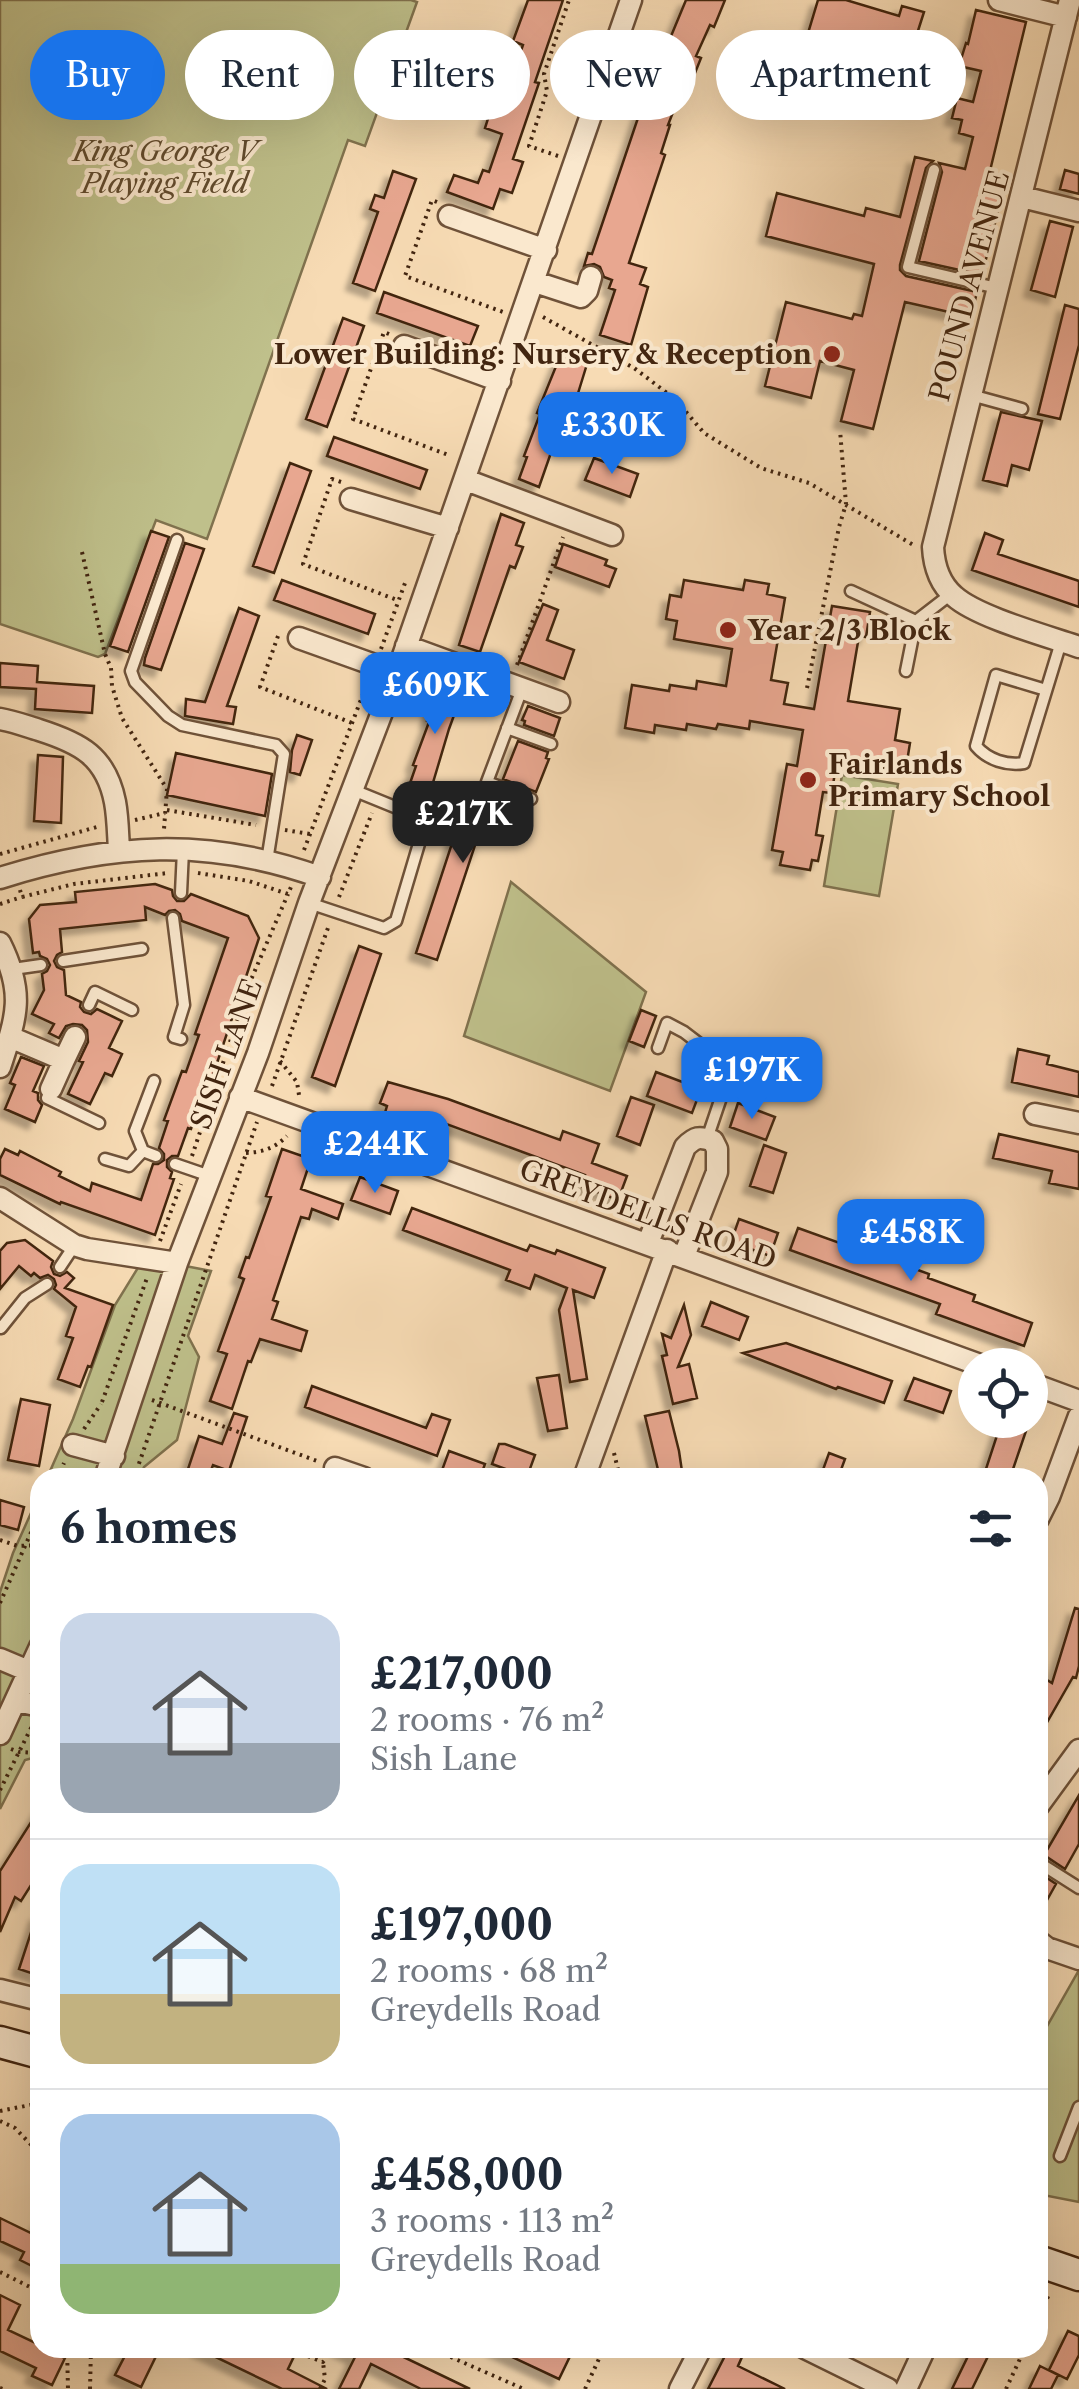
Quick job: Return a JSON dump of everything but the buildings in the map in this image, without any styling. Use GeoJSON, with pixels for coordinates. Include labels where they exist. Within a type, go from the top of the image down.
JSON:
{"type":"FeatureCollection","features":[{"type":"Feature","properties":{"kind":"street","name":"SISH LANE"},"geometry":{"type":"LineString","coordinates":[[110,1468],[178,1264],[466,480],[631,0]]}},
{"type":"Feature","properties":{"kind":"street"},"geometry":{"type":"LineString","coordinates":[[998,0],[1068,8]]}},
{"type":"Feature","properties":{"kind":"street","name":"POUND AVENUE"},"geometry":{"type":"LineString","coordinates":[[948,590],[936,569],[934,534],[1068,8]]}},
{"type":"Feature","properties":{"kind":"street"},"geometry":{"type":"LineString","coordinates":[[1022,197],[1079,210]]}},
{"type":"Feature","properties":{"kind":"street"},"geometry":{"type":"LineString","coordinates":[[449,216],[546,250]]}},
{"type":"Feature","properties":{"kind":"street"},"geometry":{"type":"LineString","coordinates":[[535,282],[580,297],[587,291],[591,277]]}},
{"type":"Feature","properties":{"kind":"street"},"geometry":{"type":"LineString","coordinates":[[402,342],[500,381]]}},
{"type":"Feature","properties":{"kind":"street"},"geometry":{"type":"LineString","coordinates":[[466,480],[612,534]]}},
{"type":"Feature","properties":{"kind":"street"},"geometry":{"type":"LineString","coordinates":[[350,492],[448,528]]}},
{"type":"Feature","properties":{"kind":"street"},"geometry":{"type":"LineString","coordinates":[[948,590],[968,605],[1070,644]]}},
{"type":"Feature","properties":{"kind":"street"},"geometry":{"type":"LineString","coordinates":[[299,638],[397,673]]}},
{"type":"Feature","properties":{"kind":"street"},"geometry":{"type":"LineString","coordinates":[[406,646],[560,702]]}},
{"type":"Feature","properties":{"kind":"street"},"geometry":{"type":"LineString","coordinates":[[0,719],[56,735],[93,755],[104,770],[115,800],[119,850]]}},
{"type":"Feature","properties":{"kind":"street"},"geometry":{"type":"LineString","coordinates":[[8,876],[119,850],[173,849],[213,851],[320,876]]}},
{"type":"Feature","properties":{"kind":"street"},"geometry":{"type":"LineString","coordinates":[[0,942],[13,969],[16,1008],[0,1067]]}},
{"type":"Feature","properties":{"kind":"street"},"geometry":{"type":"LineString","coordinates":[[51,1089],[77,1032]]}},
{"type":"Feature","properties":{"kind":"street"},"geometry":{"type":"LineString","coordinates":[[10,1037],[64,1060]]}},
{"type":"Feature","properties":{"kind":"street","name":"GREYDELLS ROAD"},"geometry":{"type":"LineString","coordinates":[[240,1096],[958,1357]]}},
{"type":"Feature","properties":{"kind":"street"},"geometry":{"type":"LineString","coordinates":[[1034,1114],[1079,1123]]}},
{"type":"Feature","properties":{"kind":"street"},"geometry":{"type":"LineString","coordinates":[[588,1468],[666,1250],[684,1148],[700,1136],[712,1141],[717,1149],[717,1172],[666,1250]]}},
{"type":"Feature","properties":{"kind":"street"},"geometry":{"type":"LineString","coordinates":[[2,1205],[74,1245],[178,1264]]}},
{"type":"Feature","properties":{"kind":"street"},"geometry":{"type":"LineString","coordinates":[[1048,1390],[1079,1401]]}},
{"type":"Feature","properties":{"kind":"street"},"geometry":{"type":"LineString","coordinates":[[1048,1499],[1079,1416]]}},
{"type":"Feature","properties":{"kind":"street"},"geometry":{"type":"LineString","coordinates":[[77,1454],[114,1456]]}},
{"type":"Feature","properties":{"kind":"street"},"geometry":{"type":"LineString","coordinates":[[0,1660],[30,1672],[0,1734]]}},
{"type":"Feature","properties":{"kind":"street"},"geometry":{"type":"LineString","coordinates":[[17,1701],[30,1705]]}},
{"type":"Feature","properties":{"kind":"street"},"geometry":{"type":"LineString","coordinates":[[1048,1792],[1079,1750]]}},
{"type":"Feature","properties":{"kind":"street"},"geometry":{"type":"LineString","coordinates":[[1048,1948],[1079,1958]]}},
{"type":"Feature","properties":{"kind":"street"},"geometry":{"type":"LineString","coordinates":[[0,1990],[30,1998]]}},
{"type":"Feature","properties":{"kind":"street"},"geometry":{"type":"LineString","coordinates":[[0,2042],[30,2050]]}},
{"type":"Feature","properties":{"kind":"street"},"geometry":{"type":"LineString","coordinates":[[1048,2264],[1079,2275]]}},
{"type":"Feature","properties":{"kind":"street"},"geometry":{"type":"LineString","coordinates":[[680,2389],[696,2358]]}},
{"type":"Feature","properties":{"kind":"street"},"geometry":{"type":"LineString","coordinates":[[824,2358],[888,2389]]}},
{"type":"Feature","properties":{"kind":"street"},"geometry":{"type":"LineString","coordinates":[[906,2389],[920,2358]]}},
{"type":"Feature","properties":{"kind":"lane"},"geometry":{"type":"LineString","coordinates":[[934,170],[908,267],[998,288]]}},
{"type":"Feature","properties":{"kind":"lane"},"geometry":{"type":"LineString","coordinates":[[970,395],[1022,409]]}},
{"type":"Feature","properties":{"kind":"lane"},"geometry":{"type":"LineString","coordinates":[[177,540],[131,671],[135,682],[182,725],[280,748],[284,754],[267,861]]}},
{"type":"Feature","properties":{"kind":"lane"},"geometry":{"type":"LineString","coordinates":[[906,671],[916,622],[948,590]]}},
{"type":"Feature","properties":{"kind":"lane"},"geometry":{"type":"LineString","coordinates":[[850,591],[916,622]]}},
{"type":"Feature","properties":{"kind":"lane"},"geometry":{"type":"LineString","coordinates":[[1046,690],[996,675],[976,746],[981,752],[1006,763],[1024,763],[1046,690],[1070,644]]}},
{"type":"Feature","properties":{"kind":"lane"},"geometry":{"type":"LineString","coordinates":[[516,687],[507,728],[486,782],[531,799]]}},
{"type":"Feature","properties":{"kind":"lane"},"geometry":{"type":"LineString","coordinates":[[507,728],[551,744]]}},
{"type":"Feature","properties":{"kind":"lane"},"geometry":{"type":"LineString","coordinates":[[309,903],[384,928],[396,921],[421,837],[417,816],[354,790]]}},
{"type":"Feature","properties":{"kind":"lane"},"geometry":{"type":"LineString","coordinates":[[173,849],[183,872],[180,893]]}},
{"type":"Feature","properties":{"kind":"lane"},"geometry":{"type":"LineString","coordinates":[[173,918],[184,1006],[174,1037],[180,1039]]}},
{"type":"Feature","properties":{"kind":"lane"},"geometry":{"type":"LineString","coordinates":[[63,961],[142,949]]}},
{"type":"Feature","properties":{"kind":"lane"},"geometry":{"type":"LineString","coordinates":[[13,969],[41,965]]}},
{"type":"Feature","properties":{"kind":"lane"},"geometry":{"type":"LineString","coordinates":[[89,1005],[95,992],[132,1010]]}},
{"type":"Feature","properties":{"kind":"lane"},"geometry":{"type":"LineString","coordinates":[[658,1048],[667,1024],[684,1032],[731,1068],[707,1139]]}},
{"type":"Feature","properties":{"kind":"lane"},"geometry":{"type":"LineString","coordinates":[[154,1081],[135,1131],[143,1151],[156,1156]]}},
{"type":"Feature","properties":{"kind":"lane"},"geometry":{"type":"LineString","coordinates":[[51,1089],[47,1098],[99,1122]]}},
{"type":"Feature","properties":{"kind":"lane"},"geometry":{"type":"LineString","coordinates":[[105,1159],[129,1166],[143,1151]]}},
{"type":"Feature","properties":{"kind":"lane"},"geometry":{"type":"LineString","coordinates":[[182,1166],[210,1176]]}},
{"type":"Feature","properties":{"kind":"lane"},"geometry":{"type":"LineString","coordinates":[[60,1267],[74,1245]]}},
{"type":"Feature","properties":{"kind":"lane"},"geometry":{"type":"LineString","coordinates":[[2,1328],[26,1298],[47,1284]]}},
{"type":"Feature","properties":{"kind":"lane"},"geometry":{"type":"LineString","coordinates":[[1048,1868],[1079,1888]]}},
{"type":"Feature","properties":{"kind":"lane"},"geometry":{"type":"LineString","coordinates":[[1060,2156],[1079,2107]]}},
{"type":"Feature","properties":{"kind":"path"},"geometry":{"type":"LineString","coordinates":[[563,158],[528,146],[547,91],[544,74],[569,0]]}},
{"type":"Feature","properties":{"kind":"path"},"geometry":{"type":"LineString","coordinates":[[449,216],[444,205],[432,200],[405,276],[502,312]]}},
{"type":"Feature","properties":{"kind":"path"},"geometry":{"type":"LineString","coordinates":[[526,308],[634,368],[674,399],[704,432],[762,468],[809,483],[934,558]]}},
{"type":"Feature","properties":{"kind":"path"},"geometry":{"type":"LineString","coordinates":[[402,342],[384,332],[353,420],[451,456],[446,470]]}},
{"type":"Feature","properties":{"kind":"path"},"geometry":{"type":"LineString","coordinates":[[808,688],[846,504],[840,430]]}},
{"type":"Feature","properties":{"kind":"path"},"geometry":{"type":"LineString","coordinates":[[350,492],[332,479],[303,564],[398,601]]}},
{"type":"Feature","properties":{"kind":"path"},"geometry":{"type":"LineString","coordinates":[[516,687],[570,519]]}},
{"type":"Feature","properties":{"kind":"path"},"geometry":{"type":"LineString","coordinates":[[82,552],[122,718],[167,789],[166,812],[173,849]]}},
{"type":"Feature","properties":{"kind":"path"},"geometry":{"type":"LineString","coordinates":[[77,1454],[102,1402],[250,982],[299,869],[410,569]]}},
{"type":"Feature","properties":{"kind":"path"},"geometry":{"type":"LineString","coordinates":[[282,624],[260,687],[352,723]]}},
{"type":"Feature","properties":{"kind":"path"},"geometry":{"type":"LineString","coordinates":[[137,1468],[245,1153],[378,799]]}},
{"type":"Feature","properties":{"kind":"path"},"geometry":{"type":"LineString","coordinates":[[0,854],[166,812],[335,838]]}},
{"type":"Feature","properties":{"kind":"path"},"geometry":{"type":"LineString","coordinates":[[8,852],[8,876],[22,897]]}},
{"type":"Feature","properties":{"kind":"path"},"geometry":{"type":"LineString","coordinates":[[0,904],[74,884],[183,872],[249,881],[288,894]]}},
{"type":"Feature","properties":{"kind":"path"},"geometry":{"type":"LineString","coordinates":[[102,1402],[133,1394],[336,1468]]}},
{"type":"Feature","properties":{"kind":"path"},"geometry":{"type":"LineString","coordinates":[[0,1603],[30,1532]]}},
{"type":"Feature","properties":{"kind":"path"},"geometry":{"type":"LineString","coordinates":[[0,1540],[30,1546]]}},
{"type":"Feature","properties":{"kind":"path"},"geometry":{"type":"LineString","coordinates":[[0,1790],[30,1729]]}},
{"type":"Feature","properties":{"kind":"path"},"geometry":{"type":"LineString","coordinates":[[0,1744],[30,1753]]}},
{"type":"Feature","properties":{"kind":"path"},"geometry":{"type":"LineString","coordinates":[[0,2111],[30,2106]]}},
{"type":"Feature","properties":{"kind":"path"},"geometry":{"type":"LineString","coordinates":[[0,2122],[16,2128],[30,2143]]}},
{"type":"Feature","properties":{"kind":"path"},"geometry":{"type":"LineString","coordinates":[[0,2272],[30,2288]]}},
{"type":"Feature","properties":{"kind":"path"},"geometry":{"type":"LineString","coordinates":[[1048,2296],[1050,2292]]}},
{"type":"Feature","properties":{"kind":"path"},"geometry":{"type":"LineString","coordinates":[[67,2358],[68,2389]]}},
{"type":"Feature","properties":{"kind":"path"},"geometry":{"type":"LineString","coordinates":[[90,2358],[90,2389]]}},
{"type":"Feature","properties":{"kind":"path"},"geometry":{"type":"LineString","coordinates":[[312,2358],[323,2362]]}},
{"type":"Feature","properties":{"kind":"path"},"geometry":{"type":"LineString","coordinates":[[320,2389],[325,2379],[326,2358]]}},
{"type":"Feature","properties":{"kind":"path"},"geometry":{"type":"LineString","coordinates":[[453,2358],[524,2389]]}},
{"type":"Feature","properties":{"kind":"path"},"geometry":{"type":"LineString","coordinates":[[585,2389],[599,2358]]}},
{"type":"Feature","properties":{"kind":"path"},"geometry":{"type":"LineString","coordinates":[[1006,2389],[1020,2358]]}},
{"type":"Feature","properties":{"kind":"green space","name":"King George V Playing Field"},"geometry":{"type":"Polygon","coordinates":[[[0,0],[417,2],[407,30],[354,30],[354,120],[374,120],[365,146],[348,140],[207,539],[156,520],[105,654],[98,657],[0,624],[0,0]]]}},
{"type":"Feature","properties":{"kind":"green space"},"geometry":{"type":"Polygon","coordinates":[[[842,775],[898,784],[879,896],[824,886],[842,775]]]}},
{"type":"Feature","properties":{"kind":"green space"},"geometry":{"type":"Polygon","coordinates":[[[511,882],[646,992],[610,1091],[464,1036],[511,882]]]}},
{"type":"Feature","properties":{"kind":"green space"},"geometry":{"type":"Polygon","coordinates":[[[144,1258],[211,1271],[188,1336],[199,1357],[177,1440],[144,1468],[51,1468],[73,1419],[115,1305],[144,1258]]]}},
{"type":"Feature","properties":{"kind":"green space"},"geometry":{"type":"Polygon","coordinates":[[[30,1515],[30,1759],[25,1760],[0,1809],[0,1592],[30,1515]]]}},
{"type":"Feature","properties":{"kind":"green space"},"geometry":{"type":"Polygon","coordinates":[[[1079,1970],[1079,2202],[1048,2196],[1048,2024],[1079,1970]]]}},
{"type":"Feature","properties":{"kind":"place","name":"Lower Building: Nursery & Reception"},"geometry":{"type":"Point","coordinates":[832,354]}},
{"type":"Feature","properties":{"kind":"place","name":"Year 2/3 Block"},"geometry":{"type":"Point","coordinates":[728,630]}},
{"type":"Feature","properties":{"kind":"place","name":"Fairlands Primary School"},"geometry":{"type":"Point","coordinates":[808,780]}}]}
